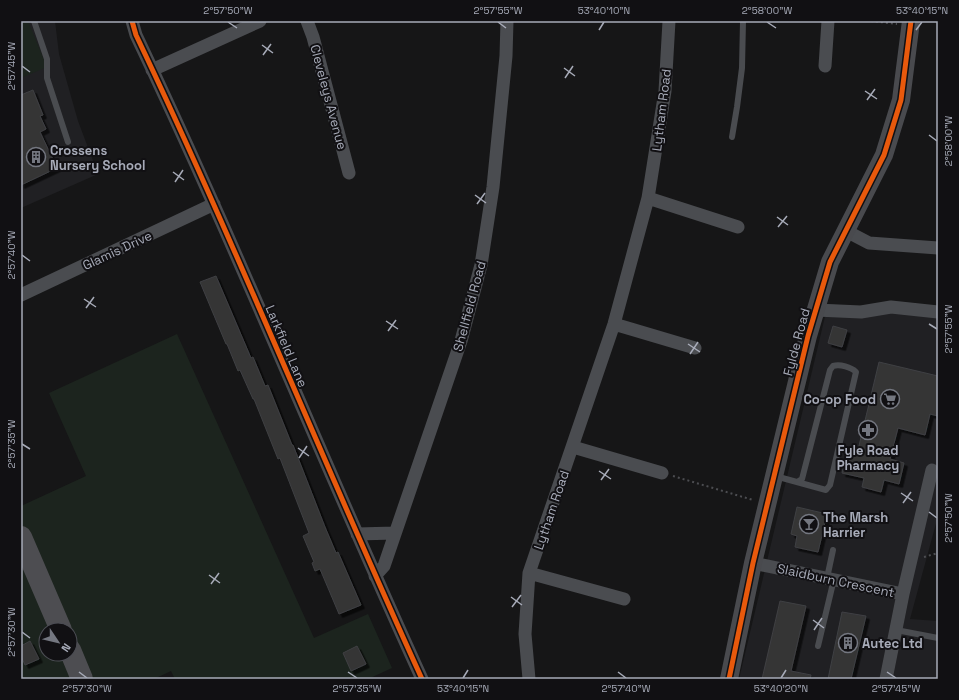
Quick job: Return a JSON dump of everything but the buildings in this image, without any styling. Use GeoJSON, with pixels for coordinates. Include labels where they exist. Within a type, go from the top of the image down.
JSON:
{"type":"FeatureCollection","features":[{"type":"Feature","properties":{"kind":"highway"},"geometry":{"type":"LineString","coordinates":[[21,537],[58,622]]}},
{"type":"Feature","properties":{"kind":"highway"},"geometry":{"type":"LineString","coordinates":[[75,662],[82,679]]}},
{"type":"Feature","properties":{"kind":"street","name":"Larkfield Lane"},"geometry":{"type":"LineString","coordinates":[[132,21],[136,35],[214,204],[375,576],[422,679]]}},
{"type":"Feature","properties":{"kind":"street"},"geometry":{"type":"LineString","coordinates":[[152,70],[260,21]]}},
{"type":"Feature","properties":{"kind":"street","name":"Cleveleys Avenue"},"geometry":{"type":"LineString","coordinates":[[307,21],[313,37],[349,173]]}},
{"type":"Feature","properties":{"kind":"street","name":"Shellfield Road"},"geometry":{"type":"LineString","coordinates":[[375,576],[384,566],[461,341],[481,265],[493,187],[506,56],[507,21]]}},
{"type":"Feature","properties":{"kind":"street","name":"Lytham Road"},"geometry":{"type":"LineString","coordinates":[[529,679],[525,634],[529,572],[614,324],[648,198],[665,91],[669,21]]}},
{"type":"Feature","properties":{"kind":"street"},"geometry":{"type":"LineString","coordinates":[[825,66],[828,21]]}},
{"type":"Feature","properties":{"kind":"street","name":"Fylde Road"},"geometry":{"type":"LineString","coordinates":[[729,679],[753,562],[816,310],[830,262],[884,155],[901,100],[910,23]]}},
{"type":"Feature","properties":{"kind":"street"},"geometry":{"type":"LineString","coordinates":[[648,198],[738,227]]}},
{"type":"Feature","properties":{"kind":"street","name":"Glamis Drive"},"geometry":{"type":"LineString","coordinates":[[21,295],[214,204]]}},
{"type":"Feature","properties":{"kind":"street"},"geometry":{"type":"LineString","coordinates":[[846,231],[868,243],[938,248]]}},
{"type":"Feature","properties":{"kind":"street"},"geometry":{"type":"LineString","coordinates":[[816,310],[861,312],[891,307],[938,312]]}},
{"type":"Feature","properties":{"kind":"street"},"geometry":{"type":"LineString","coordinates":[[614,324],[695,348]]}},
{"type":"Feature","properties":{"kind":"street"},"geometry":{"type":"LineString","coordinates":[[573,447],[662,473]]}},
{"type":"Feature","properties":{"kind":"street"},"geometry":{"type":"LineString","coordinates":[[903,594],[932,470]]}},
{"type":"Feature","properties":{"kind":"street"},"geometry":{"type":"LineString","coordinates":[[357,534],[395,533]]}},
{"type":"Feature","properties":{"kind":"street","name":"Slaidburn Crescent"},"geometry":{"type":"LineString","coordinates":[[753,562],[903,594],[886,679]]}},
{"type":"Feature","properties":{"kind":"street"},"geometry":{"type":"LineString","coordinates":[[529,572],[624,599]]}},
{"type":"Feature","properties":{"kind":"lane"},"geometry":{"type":"LineString","coordinates":[[34,21],[47,59],[47,78],[68,142]]}},
{"type":"Feature","properties":{"kind":"lane"},"geometry":{"type":"LineString","coordinates":[[732,137],[738,107],[742,68],[743,21]]}},
{"type":"Feature","properties":{"kind":"lane"},"geometry":{"type":"LineString","coordinates":[[774,476],[826,490],[830,485],[856,372],[853,369],[837,365],[833,366],[830,370],[802,479],[797,482]]}},
{"type":"Feature","properties":{"kind":"lane"},"geometry":{"type":"LineString","coordinates":[[818,646],[830,579],[833,550]]}},
{"type":"Feature","properties":{"kind":"lane"},"geometry":{"type":"LineString","coordinates":[[896,630],[938,638]]}},
{"type":"Feature","properties":{"kind":"path"},"geometry":{"type":"LineString","coordinates":[[871,21],[910,23]]}},
{"type":"Feature","properties":{"kind":"path"},"geometry":{"type":"LineString","coordinates":[[662,473],[767,504]]}},
{"type":"Feature","properties":{"kind":"shaded area"},"geometry":{"type":"Polygon","coordinates":[[[21,21],[55,21],[59,54],[78,121],[98,174],[21,208],[21,21]]]}},
{"type":"Feature","properties":{"kind":"shaded area"},"geometry":{"type":"Polygon","coordinates":[[[21,21],[28,21],[47,67],[21,78],[21,21]]]}},
{"type":"Feature","properties":{"kind":"shaded area"},"geometry":{"type":"Polygon","coordinates":[[[828,304],[938,314],[938,516],[910,619],[938,621],[938,679],[739,679],[828,304]]]}},
{"type":"Feature","properties":{"kind":"shaded area"},"geometry":{"type":"Polygon","coordinates":[[[177,334],[314,638],[368,614],[392,668],[368,679],[175,679],[171,671],[154,679],[91,679],[78,650],[78,622],[65,622],[21,523],[21,506],[86,476],[49,393],[177,334]]]}},
{"type":"Feature","properties":{"kind":"shaded area"},"geometry":{"type":"Polygon","coordinates":[[[21,562],[47,622],[38,622],[38,662],[66,662],[73,679],[21,679],[21,562]]]}},
{"type":"Feature","properties":{"kind":"cycle path"},"geometry":{"type":"LineString","coordinates":[[132,21],[136,35],[210,195],[350,518],[422,679]]}},
{"type":"Feature","properties":{"kind":"cycle path"},"geometry":{"type":"LineString","coordinates":[[729,679],[753,563],[808,336],[830,262],[884,155],[901,100],[911,21]]}},
{"type":"Feature","properties":{"kind":"place","name":"Crossens Nursery School"},"geometry":{"type":"Point","coordinates":[36,157]}},
{"type":"Feature","properties":{"kind":"place","name":"Co-op Food"},"geometry":{"type":"Point","coordinates":[890,399]}},
{"type":"Feature","properties":{"kind":"place","name":"Fyle Road Pharmacy"},"geometry":{"type":"Point","coordinates":[868,430]}},
{"type":"Feature","properties":{"kind":"place","name":"The Marsh Harrier"},"geometry":{"type":"Point","coordinates":[809,524]}},
{"type":"Feature","properties":{"kind":"place","name":"Autec Ltd"},"geometry":{"type":"Point","coordinates":[848,643]}}]}
